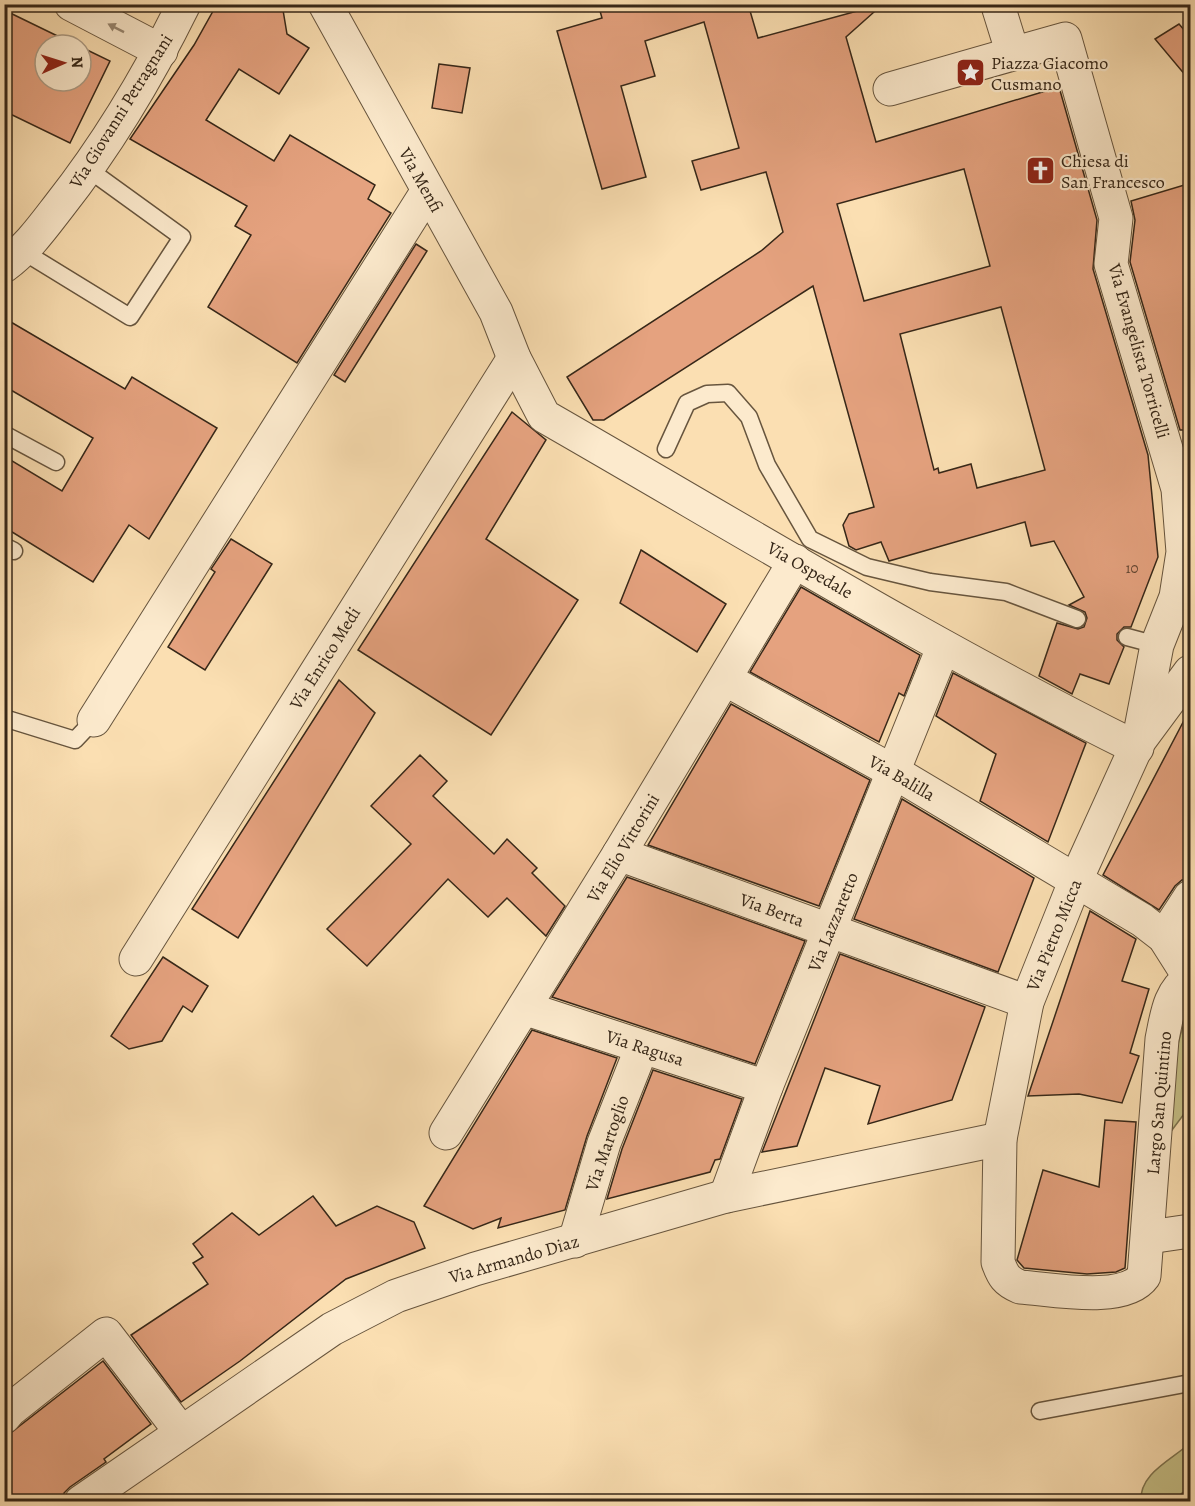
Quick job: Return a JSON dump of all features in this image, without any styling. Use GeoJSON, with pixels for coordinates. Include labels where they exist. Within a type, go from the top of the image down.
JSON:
{"type":"FeatureCollection","features":[{"type":"Feature","properties":{"kind":"street"},"geometry":{"type":"LineString","coordinates":[[71,4],[161,51]]}},
{"type":"Feature","properties":{"kind":"street","name":"Via Giovanni Petragnani"},"geometry":{"type":"LineString","coordinates":[[11,254],[88,169],[161,51],[184,4]]}},
{"type":"Feature","properties":{"kind":"street","name":"Via Menfi"},"geometry":{"type":"LineString","coordinates":[[325,4],[495,312],[514,358]]}},
{"type":"Feature","properties":{"kind":"street"},"geometry":{"type":"LineString","coordinates":[[890,89],[1013,54],[999,9]]}},
{"type":"Feature","properties":{"kind":"street","name":"Via Evangelista Torricelli"},"geometry":{"type":"LineString","coordinates":[[1013,54],[1065,39],[1079,79],[1116,218],[1111,264],[1178,489],[1187,545]]}},
{"type":"Feature","properties":{"kind":"street"},"geometry":{"type":"LineString","coordinates":[[94,720],[427,192]]}},
{"type":"Feature","properties":{"kind":"street","name":"Via Ospedale"},"geometry":{"type":"LineString","coordinates":[[514,358],[544,416],[803,550],[943,648],[1029,694],[1138,745]]}},
{"type":"Feature","properties":{"kind":"street","name":"Via Enrico Medi"},"geometry":{"type":"LineString","coordinates":[[136,959],[514,358]]}},
{"type":"Feature","properties":{"kind":"street","name":"Via Pietro Micca"},"geometry":{"type":"LineString","coordinates":[[1138,745],[1142,641],[1183,602],[1187,545]]}},
{"type":"Feature","properties":{"kind":"street","name":"Via Elio Vittorini"},"geometry":{"type":"LineString","coordinates":[[446,1133],[619,854],[803,550]]}},
{"type":"Feature","properties":{"kind":"street","name":"Via Lazzaretto"},"geometry":{"type":"LineString","coordinates":[[726,1196],[766,1087],[943,648]]}},
{"type":"Feature","properties":{"kind":"street","name":"Via Pietro Micca"},"geometry":{"type":"LineString","coordinates":[[1000,1139],[1028,1002],[1075,882],[1138,745],[1191,672]]}},
{"type":"Feature","properties":{"kind":"street","name":"Via Balilla"},"geometry":{"type":"LineString","coordinates":[[725,679],[894,772],[1142,920],[1164,937]]}},
{"type":"Feature","properties":{"kind":"street","name":"Via Berta"},"geometry":{"type":"LineString","coordinates":[[619,854],[1028,1002]]}},
{"type":"Feature","properties":{"kind":"street"},"geometry":{"type":"LineString","coordinates":[[1190,978],[1164,937],[1191,897]]}},
{"type":"Feature","properties":{"kind":"street","name":"Largo San Quintino"},"geometry":{"type":"LineString","coordinates":[[1000,1139],[998,1262],[1004,1278],[1020,1287],[1089,1291],[1125,1290],[1144,1276],[1149,1237],[1162,1039],[1168,1010],[1176,989],[1190,978]]}},
{"type":"Feature","properties":{"kind":"street","name":"Via Ragusa"},"geometry":{"type":"LineString","coordinates":[[524,1008],[766,1087]]}},
{"type":"Feature","properties":{"kind":"street","name":"Via Martoglio"},"geometry":{"type":"LineString","coordinates":[[575,1241],[604,1143],[642,1047]]}},
{"type":"Feature","properties":{"kind":"street","name":"Via Armando Diaz"},"geometry":{"type":"LineString","coordinates":[[81,1502],[332,1329],[396,1296],[475,1269],[726,1196],[1000,1139]]}},
{"type":"Feature","properties":{"kind":"street"},"geometry":{"type":"LineString","coordinates":[[1149,1237],[1191,1231]]}},
{"type":"Feature","properties":{"kind":"street"},"geometry":{"type":"LineString","coordinates":[[4,1418],[10,1410],[106,1334],[182,1432]]}},
{"type":"Feature","properties":{"kind":"lane"},"geometry":{"type":"LineString","coordinates":[[11,254],[130,316],[182,237],[88,169]]}},
{"type":"Feature","properties":{"kind":"lane"},"geometry":{"type":"LineString","coordinates":[[666,449],[687,403],[707,394],[728,393],[749,417],[803,550],[930,582],[1006,592],[1077,619]]}},
{"type":"Feature","properties":{"kind":"lane"},"geometry":{"type":"LineString","coordinates":[[4,434],[56,462]]}},
{"type":"Feature","properties":{"kind":"lane"},"geometry":{"type":"LineString","coordinates":[[4,718],[75,740],[94,720]]}},
{"type":"Feature","properties":{"kind":"lane"},"geometry":{"type":"LineString","coordinates":[[1040,1412],[1191,1383]]}},
{"type":"Feature","properties":{"kind":"shaded area"},"geometry":{"type":"Polygon","coordinates":[[[1190,1015],[1190,1106],[1172,1130],[1177,1052],[1184,1024],[1190,1015]]]}},
{"type":"Feature","properties":{"kind":"shaded area"},"geometry":{"type":"Polygon","coordinates":[[[1190,1402],[1190,1492],[1182,1493],[1176,1501],[1141,1501],[1145,1483],[1151,1475],[1189,1444],[1186,1409],[1190,1402]]]}},
{"type":"Feature","properties":{"kind":"building"},"geometry":{"type":"Polygon","coordinates":[[[217,4],[282,4],[287,34],[309,48],[279,94],[239,69],[206,120],[274,161],[290,135],[375,185],[368,199],[391,213],[297,363],[208,307],[251,235],[235,226],[247,206],[130,139],[194,45],[217,4]]]}},
{"type":"Feature","properties":{"kind":"building"},"geometry":{"type":"Polygon","coordinates":[[[598,4],[748,4],[758,38],[883,4],[846,37],[876,142],[1059,87],[1097,220],[1093,269],[1148,455],[1158,557],[1131,627],[1124,627],[1117,634],[1117,640],[1124,647],[1109,684],[1080,674],[1072,694],[1039,676],[1057,623],[1078,629],[1084,627],[1087,618],[1085,612],[1069,605],[1084,597],[1054,541],[1031,546],[1025,522],[889,561],[881,542],[856,550],[849,546],[843,525],[849,514],[874,507],[813,286],[604,420],[593,420],[567,377],[761,251],[783,232],[766,172],[701,190],[692,161],[739,148],[704,22],[645,41],[655,76],[621,86],[646,177],[602,189],[557,31],[602,18],[598,4]],[[964,169],[837,204],[864,301],[990,266],[964,169]],[[1001,307],[900,334],[934,470],[938,468],[939,473],[971,464],[977,488],[1045,470],[1001,307]]]}},
{"type":"Feature","properties":{"kind":"building"},"geometry":{"type":"Polygon","coordinates":[[[4,10],[51,33],[33,33],[33,93],[93,93],[93,53],[110,61],[70,143],[4,111],[4,10]]]}},
{"type":"Feature","properties":{"kind":"building"},"geometry":{"type":"Polygon","coordinates":[[[1179,24],[1191,38],[1191,82],[1155,39],[1179,24]]]}},
{"type":"Feature","properties":{"kind":"building"},"geometry":{"type":"Polygon","coordinates":[[[439,64],[470,68],[462,113],[432,108],[439,64]]]}},
{"type":"Feature","properties":{"kind":"building"},"geometry":{"type":"Polygon","coordinates":[[[1191,183],[1191,430],[1180,430],[1130,262],[1135,220],[1131,201],[1191,183]]]}},
{"type":"Feature","properties":{"kind":"building"},"geometry":{"type":"Polygon","coordinates":[[[416,244],[427,251],[345,382],[334,375],[416,244]]]}},
{"type":"Feature","properties":{"kind":"building"},"geometry":{"type":"Polygon","coordinates":[[[4,318],[125,389],[132,377],[217,428],[149,539],[129,525],[93,582],[4,527],[4,456],[62,491],[93,438],[4,386],[4,318]]]}},
{"type":"Feature","properties":{"kind":"building"},"geometry":{"type":"Polygon","coordinates":[[[512,412],[546,440],[486,539],[578,600],[491,735],[358,650],[512,412]]]}},
{"type":"Feature","properties":{"kind":"building"},"geometry":{"type":"Polygon","coordinates":[[[231,539],[272,564],[205,670],[168,647],[215,572],[211,569],[231,539]]]}},
{"type":"Feature","properties":{"kind":"building"},"geometry":{"type":"Polygon","coordinates":[[[641,550],[726,604],[697,652],[620,603],[641,550]]]}},
{"type":"Feature","properties":{"kind":"building"},"geometry":{"type":"Polygon","coordinates":[[[801,587],[920,655],[904,696],[899,693],[879,742],[750,672],[801,587]]]}},
{"type":"Feature","properties":{"kind":"building"},"geometry":{"type":"Polygon","coordinates":[[[953,673],[1086,743],[1048,842],[980,801],[996,754],[936,716],[953,673]]]}},
{"type":"Feature","properties":{"kind":"building"},"geometry":{"type":"Polygon","coordinates":[[[339,680],[375,713],[238,938],[192,909],[339,680]]]}},
{"type":"Feature","properties":{"kind":"building"},"geometry":{"type":"Polygon","coordinates":[[[731,704],[870,780],[819,906],[648,845],[731,704]]]}},
{"type":"Feature","properties":{"kind":"building"},"geometry":{"type":"Polygon","coordinates":[[[1191,707],[1191,878],[1182,880],[1175,886],[1159,910],[1103,875],[1191,707]]]}},
{"type":"Feature","properties":{"kind":"building"},"geometry":{"type":"Polygon","coordinates":[[[420,755],[447,781],[433,796],[494,854],[507,839],[537,868],[532,873],[565,906],[546,936],[507,898],[488,917],[448,879],[367,966],[327,929],[411,844],[371,806],[420,755]]]}},
{"type":"Feature","properties":{"kind":"building"},"geometry":{"type":"Polygon","coordinates":[[[902,799],[1034,878],[998,972],[854,919],[902,799]]]}},
{"type":"Feature","properties":{"kind":"building"},"geometry":{"type":"Polygon","coordinates":[[[627,877],[805,941],[755,1064],[552,997],[627,877]]]}},
{"type":"Feature","properties":{"kind":"building"},"geometry":{"type":"Polygon","coordinates":[[[1090,911],[1136,939],[1122,981],[1149,989],[1130,1053],[1139,1056],[1122,1103],[1079,1094],[1028,1096],[1090,911]]]}},
{"type":"Feature","properties":{"kind":"building"},"geometry":{"type":"Polygon","coordinates":[[[840,954],[985,1007],[952,1100],[868,1124],[880,1086],[825,1068],[797,1146],[762,1152],[840,954]]]}},
{"type":"Feature","properties":{"kind":"building"},"geometry":{"type":"Polygon","coordinates":[[[163,957],[208,986],[192,1012],[183,1006],[162,1041],[129,1049],[111,1036],[163,957]]]}},
{"type":"Feature","properties":{"kind":"building"},"geometry":{"type":"Polygon","coordinates":[[[532,1030],[617,1058],[587,1136],[565,1210],[498,1228],[501,1218],[473,1229],[424,1206],[532,1030]]]}},
{"type":"Feature","properties":{"kind":"building"},"geometry":{"type":"Polygon","coordinates":[[[653,1070],[742,1099],[720,1159],[715,1160],[710,1172],[607,1199],[622,1149],[653,1070]]]}},
{"type":"Feature","properties":{"kind":"building"},"geometry":{"type":"Polygon","coordinates":[[[1105,1120],[1136,1122],[1125,1268],[1116,1272],[1087,1274],[1024,1268],[1017,1260],[1043,1170],[1099,1187],[1105,1120]]]}},
{"type":"Feature","properties":{"kind":"building"},"geometry":{"type":"Polygon","coordinates":[[[313,1196],[336,1226],[377,1206],[414,1222],[425,1248],[346,1279],[240,1361],[181,1402],[131,1335],[208,1284],[193,1263],[203,1257],[193,1244],[232,1213],[259,1235],[313,1196]]]}},
{"type":"Feature","properties":{"kind":"building"},"geometry":{"type":"Polygon","coordinates":[[[103,1361],[151,1424],[104,1459],[106,1462],[70,1487],[64,1493],[63,1502],[23,1502],[4,1488],[4,1446],[8,1435],[103,1361]]]}},
{"type":"Feature","properties":{"kind":"place","name":"Piazza Giacomo Cusmano"},"geometry":{"type":"Point","coordinates":[970,73]}},
{"type":"Feature","properties":{"kind":"place","name":"Chiesa di San Francesco"},"geometry":{"type":"Point","coordinates":[1040,171]}}]}
